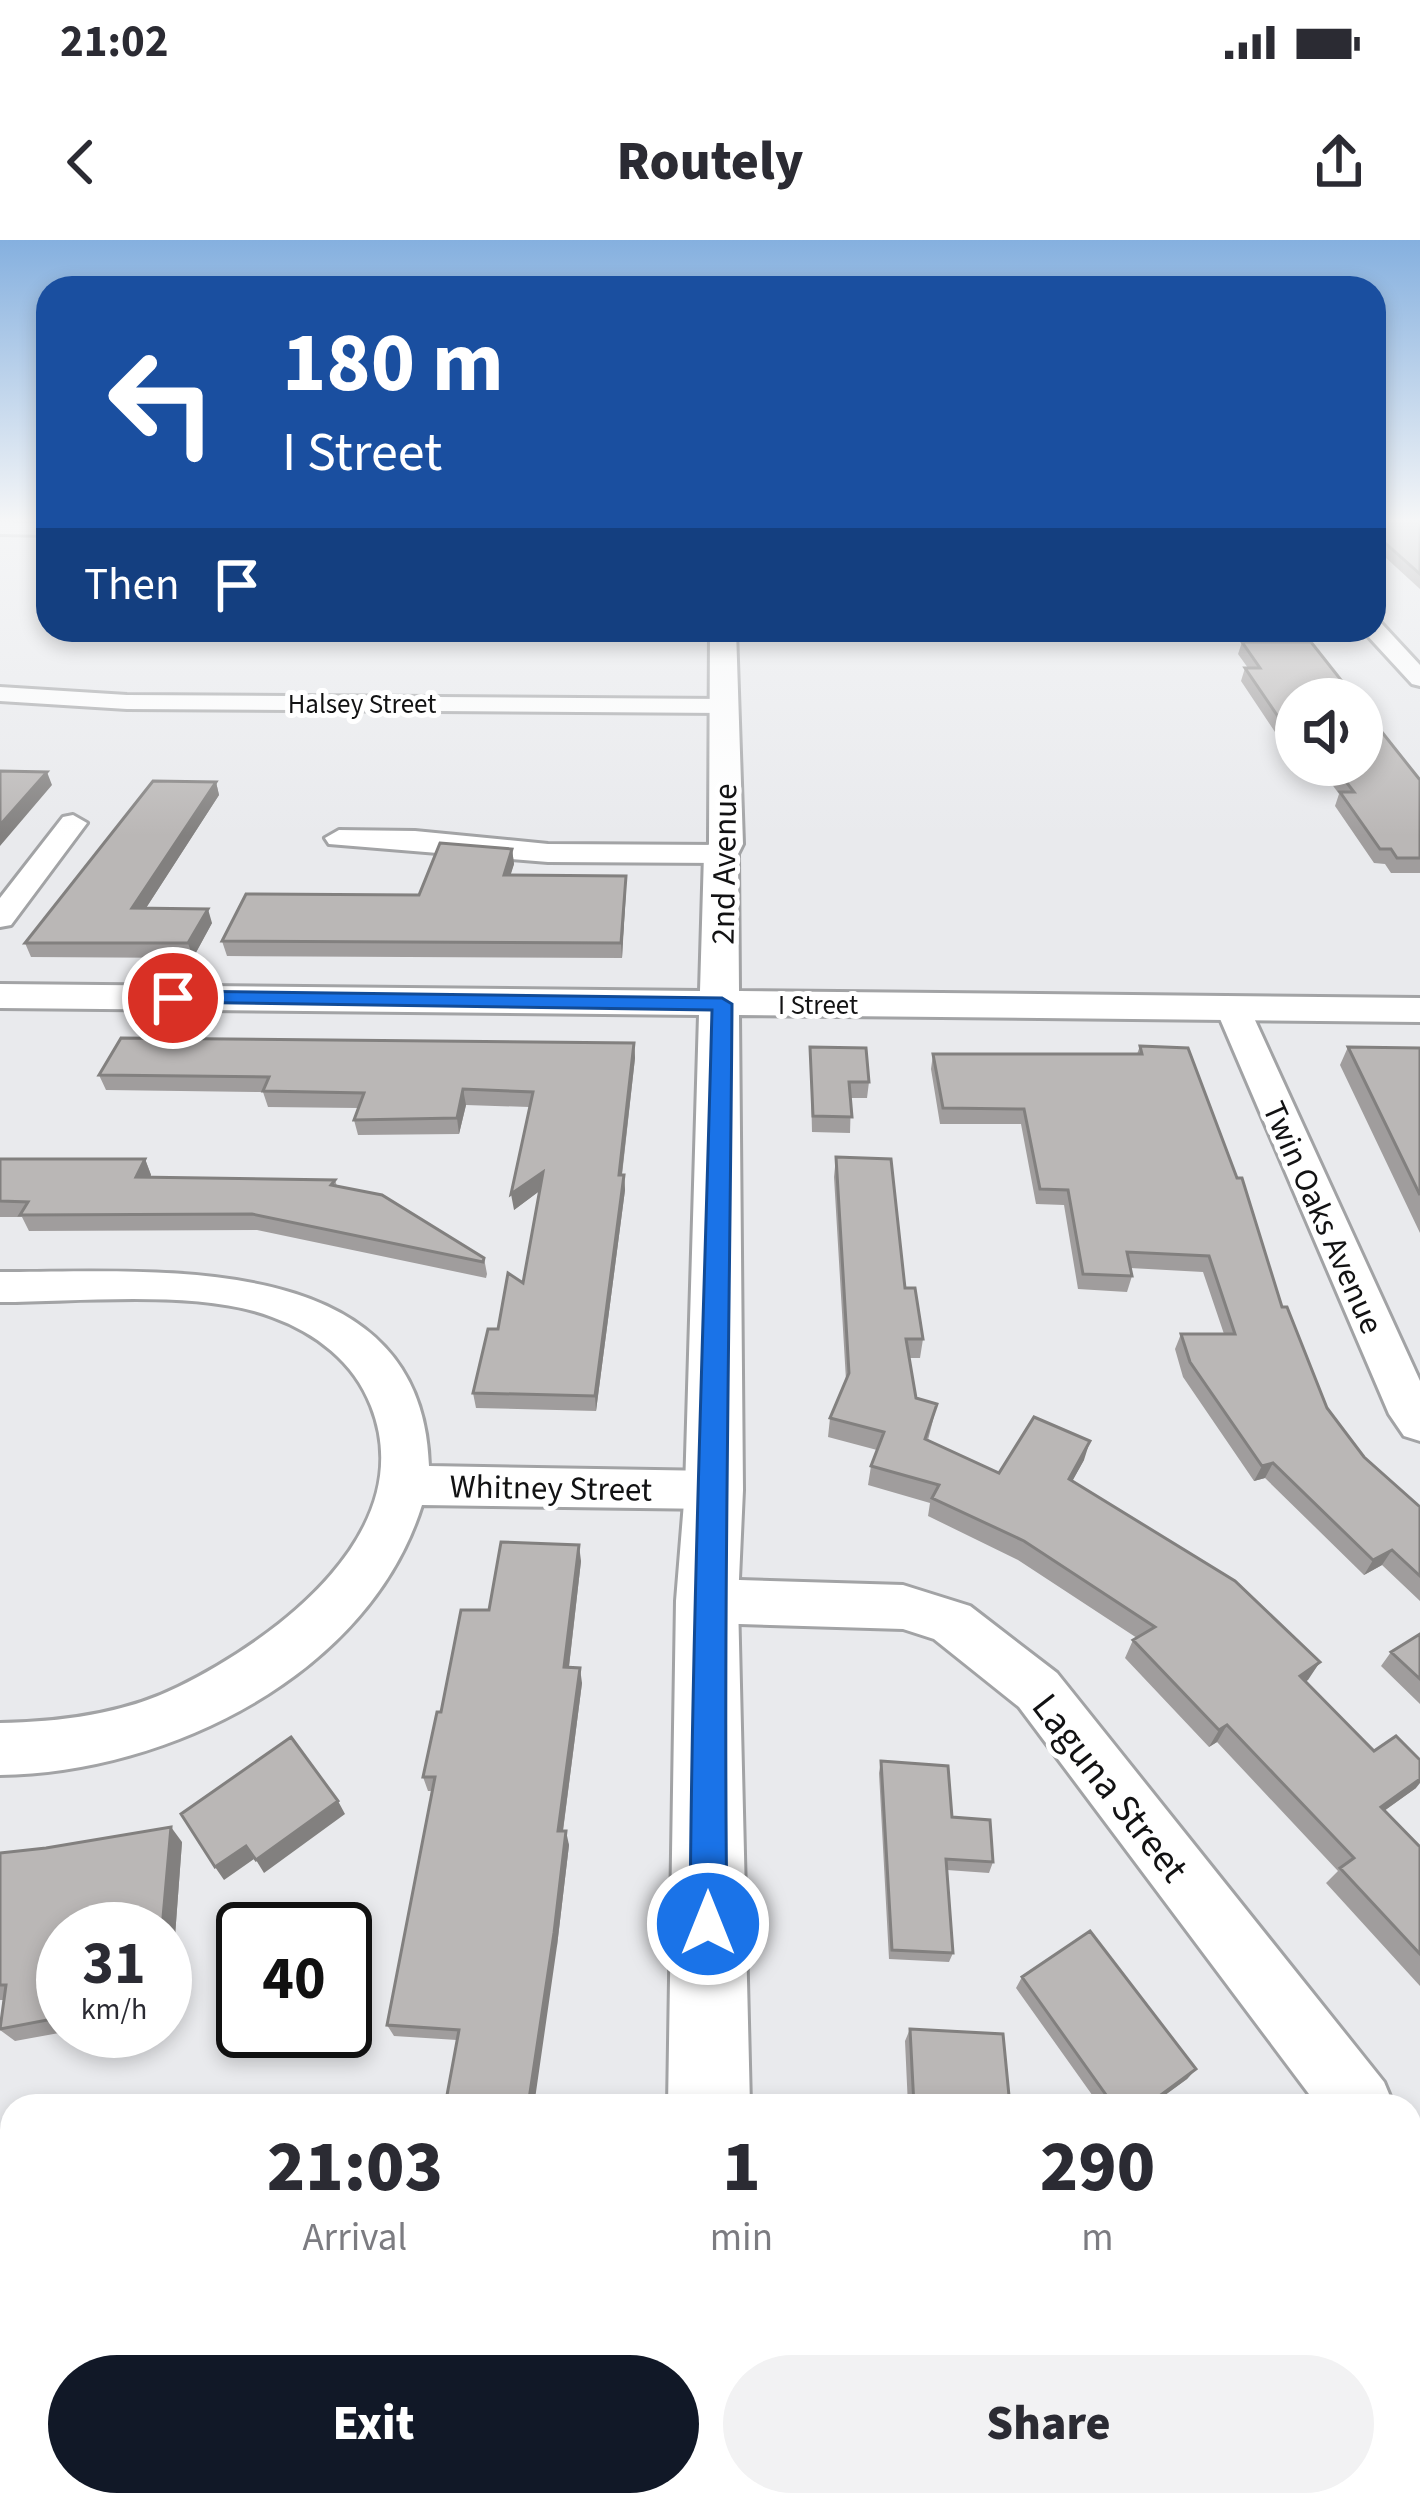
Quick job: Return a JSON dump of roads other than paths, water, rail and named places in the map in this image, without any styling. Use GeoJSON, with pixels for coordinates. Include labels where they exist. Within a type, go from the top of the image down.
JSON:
{"type":"FeatureCollection","features":[{"type":"Feature","properties":{"kind":"street","name":"2nd Avenue"},"geometry":{"type":"LineString","coordinates":[[709,2094],[707,1601],[714,1490],[721,854],[726,844],[723,642]]}},
{"type":"Feature","properties":{"kind":"street"},"geometry":{"type":"LineString","coordinates":[[1386,642],[1420,679]]}},
{"type":"Feature","properties":{"kind":"street","name":"Halsey Street"},"geometry":{"type":"LineString","coordinates":[[0,694],[127,702],[724,706]]}},
{"type":"Feature","properties":{"kind":"street"},"geometry":{"type":"LineString","coordinates":[[0,918],[73,823]]}},
{"type":"Feature","properties":{"kind":"street"},"geometry":{"type":"LineString","coordinates":[[340,838],[416,838],[548,853],[721,854]]}},
{"type":"Feature","properties":{"kind":"street","name":"I Street"},"geometry":{"type":"LineString","coordinates":[[0,996],[1420,1010]]}},
{"type":"Feature","properties":{"kind":"street","name":"Twin Oaks Avenue"},"geometry":{"type":"LineString","coordinates":[[1232,1007],[1420,1424]]}},
{"type":"Feature","properties":{"kind":"street","name":"Whitney Street"},"geometry":{"type":"LineString","coordinates":[[0,1287],[214,1288],[306,1312],[354,1344],[391,1392],[407,1452],[406,1485],[714,1490]]}},
{"type":"Feature","properties":{"kind":"street"},"geometry":{"type":"LineString","coordinates":[[0,1749],[38,1750],[91,1741],[195,1706],[242,1680],[320,1621],[351,1587],[375,1554],[406,1485]]}},
{"type":"Feature","properties":{"kind":"street","name":"Laguna Street"},"geometry":{"type":"LineString","coordinates":[[707,1601],[903,1607],[951,1622],[1038,1690],[1351,2094]]}}]}
